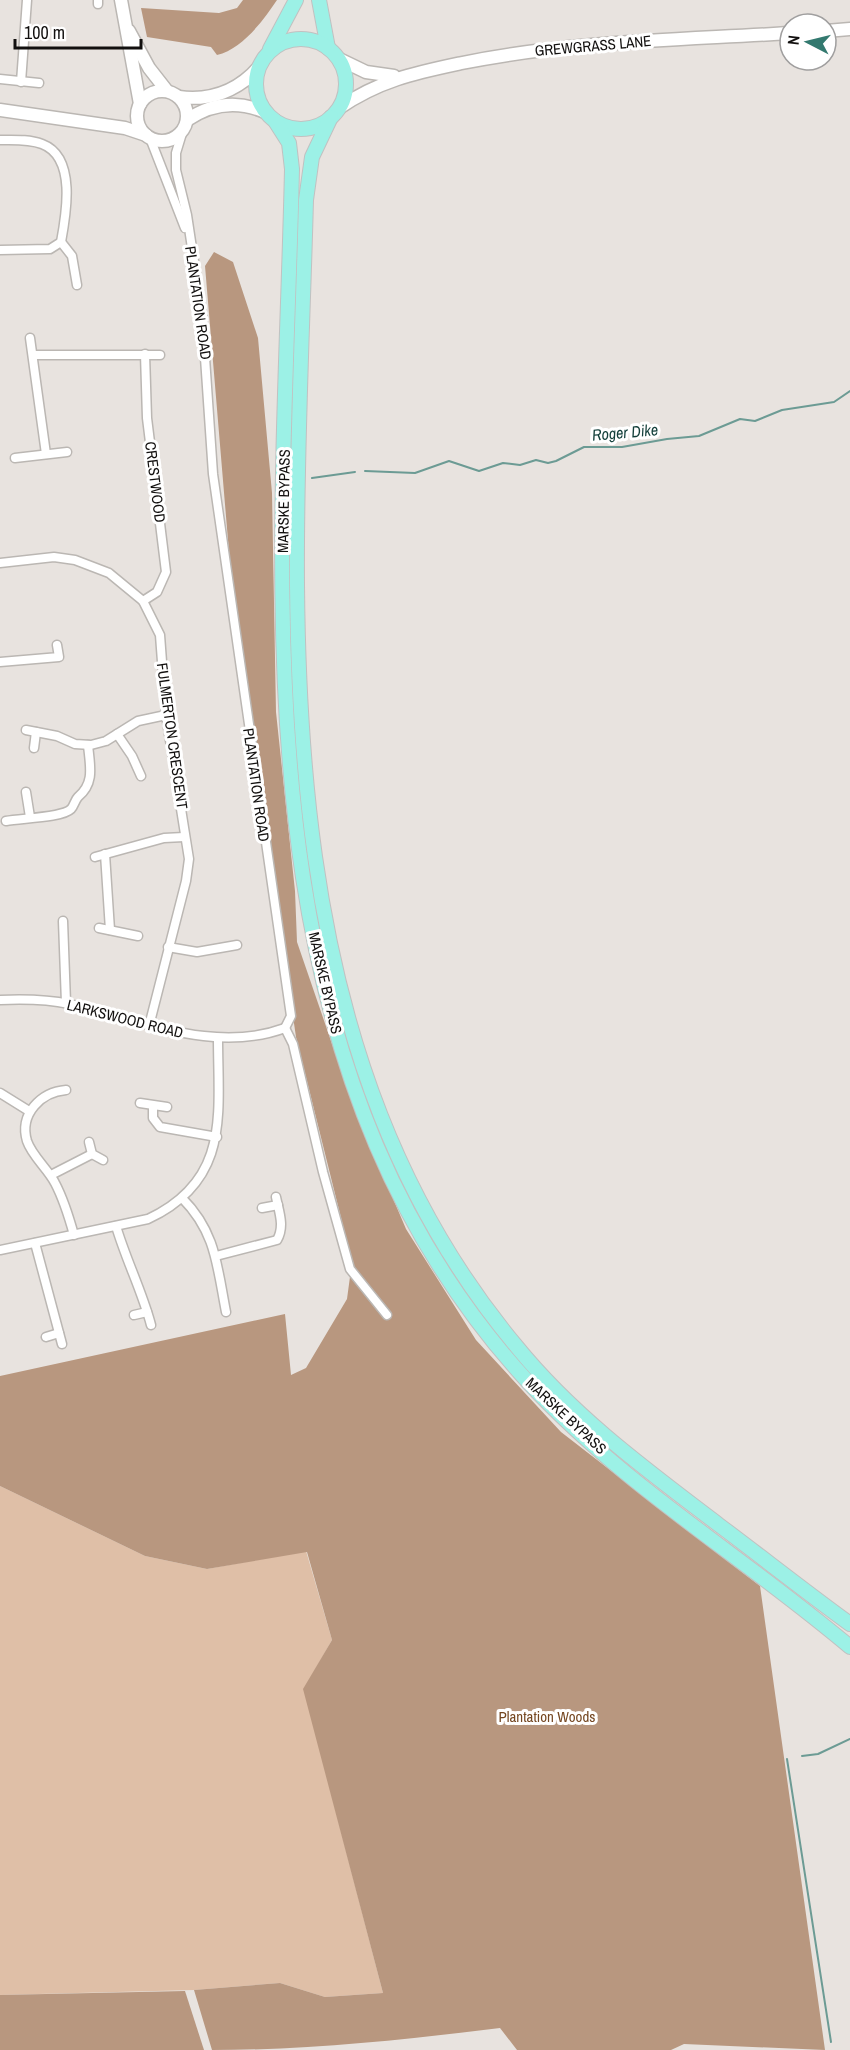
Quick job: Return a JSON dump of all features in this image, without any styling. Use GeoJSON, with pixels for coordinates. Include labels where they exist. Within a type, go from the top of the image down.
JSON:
{"type":"FeatureCollection","features":[{"type":"Feature","properties":{"kind":"main road"},"geometry":{"type":"LineString","coordinates":[[269,51],[285,41],[303,38],[328,48],[339,59],[345,76],[345,93],[335,112],[320,124],[301,129],[271,117],[256,92],[259,67],[297,0]]}},
{"type":"Feature","properties":{"kind":"main road"},"geometry":{"type":"LineString","coordinates":[[319,0],[328,48]]}},
{"type":"Feature","properties":{"kind":"main road","name":"MARSKE BYPASS"},"geometry":{"type":"LineString","coordinates":[[335,112],[312,157],[306,200],[299,482],[299,662],[308,806],[315,862],[338,986],[358,1055],[381,1120],[433,1227],[460,1272],[517,1348],[558,1392],[639,1464],[850,1624]]}},
{"type":"Feature","properties":{"kind":"main road","name":"MARSKE BYPASS"},"geometry":{"type":"LineString","coordinates":[[271,117],[289,143],[292,169],[284,507],[285,658],[292,793],[304,884],[324,990],[356,1094],[392,1180],[419,1235],[478,1323],[530,1385],[589,1441],[659,1499],[850,1647]]}},
{"type":"Feature","properties":{"kind":"street"},"geometry":{"type":"LineString","coordinates":[[18,0],[25,0],[21,82]]}},
{"type":"Feature","properties":{"kind":"street"},"geometry":{"type":"LineString","coordinates":[[121,0],[140,128],[148,137]]}},
{"type":"Feature","properties":{"kind":"street"},"geometry":{"type":"LineString","coordinates":[[126,25],[149,68],[167,91],[179,97],[197,98],[223,93],[246,80],[259,67]]}},
{"type":"Feature","properties":{"kind":"street","name":"GREWGRASS LANE"},"geometry":{"type":"LineString","coordinates":[[335,112],[367,89],[398,77],[495,56],[556,47],[778,34]]}},
{"type":"Feature","properties":{"kind":"street","name":"GREWGRASS LANE"},"geometry":{"type":"LineString","coordinates":[[339,59],[366,72],[398,77]]}},
{"type":"Feature","properties":{"kind":"street"},"geometry":{"type":"LineString","coordinates":[[0,79],[39,83]]}},
{"type":"Feature","properties":{"kind":"street"},"geometry":{"type":"LineString","coordinates":[[100,124],[117,122],[138,108],[151,93],[167,91]]}},
{"type":"Feature","properties":{"kind":"street"},"geometry":{"type":"LineString","coordinates":[[179,97],[187,112],[185,125]]}},
{"type":"Feature","properties":{"kind":"street"},"geometry":{"type":"LineString","coordinates":[[0,110],[133,130],[160,141],[170,140],[202,111],[227,105],[243,105],[271,117]]}},
{"type":"Feature","properties":{"kind":"street","name":"PLANTATION ROAD"},"geometry":{"type":"LineString","coordinates":[[185,125],[176,153],[176,170],[207,359],[214,485],[291,1016],[285,1028],[293,1044],[323,1172],[350,1269],[387,1316]]}},
{"type":"Feature","properties":{"kind":"street","name":"PLANTATION ROAD"},"geometry":{"type":"LineString","coordinates":[[148,137],[188,233]]}},
{"type":"Feature","properties":{"kind":"street"},"geometry":{"type":"LineString","coordinates":[[0,140],[43,144],[58,158],[64,171],[67,216],[61,242],[50,249],[0,250]]}},
{"type":"Feature","properties":{"kind":"street"},"geometry":{"type":"LineString","coordinates":[[61,242],[72,256],[77,285]]}},
{"type":"Feature","properties":{"kind":"street"},"geometry":{"type":"LineString","coordinates":[[30,338],[46,454]]}},
{"type":"Feature","properties":{"kind":"street","name":"CRESTWOOD"},"geometry":{"type":"LineString","coordinates":[[143,602],[157,592],[166,572],[147,418],[146,354]]}},
{"type":"Feature","properties":{"kind":"street"},"geometry":{"type":"LineString","coordinates":[[33,355],[160,355]]}},
{"type":"Feature","properties":{"kind":"street"},"geometry":{"type":"LineString","coordinates":[[15,458],[67,453]]}},
{"type":"Feature","properties":{"kind":"street","name":"FULMERTON CRESCENT"},"geometry":{"type":"LineString","coordinates":[[0,563],[54,557],[75,560],[109,573],[143,602],[160,635],[166,715],[180,791],[184,837],[189,859],[186,881],[148,1026]]}},
{"type":"Feature","properties":{"kind":"street"},"geometry":{"type":"LineString","coordinates":[[0,662],[59,657],[57,645]]}},
{"type":"Feature","properties":{"kind":"street"},"geometry":{"type":"LineString","coordinates":[[26,730],[88,745],[106,741],[138,721],[166,715]]}},
{"type":"Feature","properties":{"kind":"street"},"geometry":{"type":"LineString","coordinates":[[34,748],[36,732]]}},
{"type":"Feature","properties":{"kind":"street"},"geometry":{"type":"LineString","coordinates":[[117,734],[137,765],[141,776]]}},
{"type":"Feature","properties":{"kind":"street"},"geometry":{"type":"LineString","coordinates":[[6,821],[62,814],[71,809],[78,798],[85,793],[91,780],[88,745]]}},
{"type":"Feature","properties":{"kind":"street"},"geometry":{"type":"LineString","coordinates":[[137,765],[147,761]]}},
{"type":"Feature","properties":{"kind":"street"},"geometry":{"type":"LineString","coordinates":[[26,792],[30,817]]}},
{"type":"Feature","properties":{"kind":"street"},"geometry":{"type":"LineString","coordinates":[[95,857],[164,838],[184,837]]}},
{"type":"Feature","properties":{"kind":"street"},"geometry":{"type":"LineString","coordinates":[[105,854],[110,930]]}},
{"type":"Feature","properties":{"kind":"street"},"geometry":{"type":"LineString","coordinates":[[63,921],[66,1003]]}},
{"type":"Feature","properties":{"kind":"street"},"geometry":{"type":"LineString","coordinates":[[99,928],[138,936]]}},
{"type":"Feature","properties":{"kind":"street"},"geometry":{"type":"LineString","coordinates":[[168,947],[197,952],[237,945]]}},
{"type":"Feature","properties":{"kind":"street"},"geometry":{"type":"LineString","coordinates":[[224,947],[226,959]]}},
{"type":"Feature","properties":{"kind":"street","name":"LARKSWOOD ROAD"},"geometry":{"type":"LineString","coordinates":[[0,1000],[66,1003],[182,1034],[218,1038],[260,1034],[285,1028]]}},
{"type":"Feature","properties":{"kind":"street"},"geometry":{"type":"LineString","coordinates":[[0,1250],[148,1219],[167,1210],[182,1198],[202,1173],[217,1137],[218,1038]]}},
{"type":"Feature","properties":{"kind":"street"},"geometry":{"type":"LineString","coordinates":[[48,1083],[56,1091]]}},
{"type":"Feature","properties":{"kind":"street"},"geometry":{"type":"LineString","coordinates":[[66,1090],[56,1091],[42,1099],[29,1111],[26,1126],[27,1141],[51,1175],[65,1203],[74,1235]]}},
{"type":"Feature","properties":{"kind":"street"},"geometry":{"type":"LineString","coordinates":[[2,1106],[3,1095],[29,1111]]}},
{"type":"Feature","properties":{"kind":"street"},"geometry":{"type":"LineString","coordinates":[[140,1103],[167,1107]]}},
{"type":"Feature","properties":{"kind":"street"},"geometry":{"type":"LineString","coordinates":[[153,1106],[153,1118],[160,1127],[217,1137]]}},
{"type":"Feature","properties":{"kind":"street"},"geometry":{"type":"LineString","coordinates":[[89,1142],[92,1154],[103,1161]]}},
{"type":"Feature","properties":{"kind":"street"},"geometry":{"type":"LineString","coordinates":[[51,1175],[92,1154]]}},
{"type":"Feature","properties":{"kind":"street"},"geometry":{"type":"LineString","coordinates":[[182,1198],[201,1218],[210,1236],[225,1307],[235,1300]]}},
{"type":"Feature","properties":{"kind":"street"},"geometry":{"type":"LineString","coordinates":[[216,1256],[277,1240],[281,1233],[282,1222],[277,1201],[262,1208]]}},
{"type":"Feature","properties":{"kind":"street"},"geometry":{"type":"LineString","coordinates":[[116,1226],[151,1325]]}},
{"type":"Feature","properties":{"kind":"street"},"geometry":{"type":"LineString","coordinates":[[35,1243],[62,1344]]}},
{"type":"Feature","properties":{"kind":"street"},"geometry":{"type":"LineString","coordinates":[[134,1315],[147,1312]]}},
{"type":"Feature","properties":{"kind":"street"},"geometry":{"type":"LineString","coordinates":[[46,1337],[59,1333]]}},
{"type":"Feature","properties":{"kind":"shaded area"},"geometry":{"type":"Polygon","coordinates":[[[0,1486],[145,1556],[207,1569],[306,1551],[332,1640],[304,1689],[383,1993],[325,1997],[280,1983],[194,1990],[0,1995],[0,1486]]]}},
{"type":"Feature","properties":{"kind":"green space"},"geometry":{"type":"Polygon","coordinates":[[[243,0],[277,0],[251,33],[226,52],[217,55],[211,47],[147,37],[141,8],[219,13],[237,8],[243,0]]]}},
{"type":"Feature","properties":{"kind":"green space","name":"Plantation Woods"},"geometry":{"type":"Polygon","coordinates":[[[214,252],[233,262],[258,338],[272,493],[276,712],[295,891],[297,942],[352,1102],[406,1229],[476,1340],[561,1432],[760,1586],[825,2050],[684,2044],[671,2050],[517,2050],[500,2028],[356,2044],[212,2050],[194,1990],[280,1983],[325,1997],[383,1993],[303,1689],[332,1640],[307,1552],[207,1569],[145,1556],[0,1486],[0,1376],[285,1314],[291,1375],[306,1368],[347,1299],[352,1262],[296,1037],[229,552],[205,266],[214,252]]]}},
{"type":"Feature","properties":{"kind":"green space"},"geometry":{"type":"Polygon","coordinates":[[[185,1991],[204,2050],[0,2050],[0,1995],[185,1991]]]}},
{"type":"Feature","properties":{"kind":"waterway","name":"Roger Dike"},"geometry":{"type":"LineString","coordinates":[[365,471],[415,473],[449,461],[479,471],[503,463],[520,465],[536,460],[548,463],[584,447],[622,447],[699,436],[740,419],[755,421],[782,410],[834,402],[850,391]]}},
{"type":"Feature","properties":{"kind":"waterway","name":"Roger Dike"},"geometry":{"type":"LineString","coordinates":[[312,478],[355,472]]}},
{"type":"Feature","properties":{"kind":"waterway"},"geometry":{"type":"LineString","coordinates":[[802,1756],[818,1754],[850,1739]]}},
{"type":"Feature","properties":{"kind":"waterway"},"geometry":{"type":"LineString","coordinates":[[787,1759],[831,2042]]}}]}
